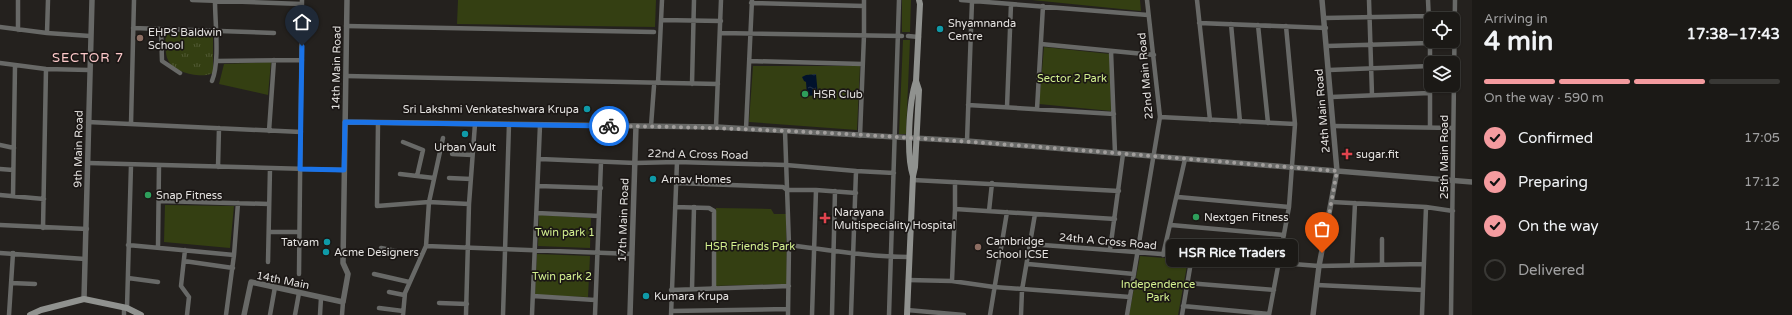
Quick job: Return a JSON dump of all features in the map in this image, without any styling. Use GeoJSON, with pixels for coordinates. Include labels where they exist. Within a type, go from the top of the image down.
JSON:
{"type":"FeatureCollection","features":[{"type":"Feature","properties":{"kind":"main road"},"geometry":{"type":"LineString","coordinates":[[907,313],[913,178],[915,167],[913,138],[913,91],[916,81],[920,1]]}},
{"type":"Feature","properties":{"kind":"main road"},"geometry":{"type":"LineString","coordinates":[[30,315],[41,310],[84,299],[125,307],[141,315]]}},
{"type":"Feature","properties":{"kind":"street"},"geometry":{"type":"LineString","coordinates":[[18,0],[18,30]]}},
{"type":"Feature","properties":{"kind":"street"},"geometry":{"type":"LineString","coordinates":[[47,33],[48,0]]}},
{"type":"Feature","properties":{"kind":"street","name":"9th Main Road"},"geometry":{"type":"LineString","coordinates":[[84,299],[92,0]]}},
{"type":"Feature","properties":{"kind":"street"},"geometry":{"type":"LineString","coordinates":[[131,124],[134,0]]}},
{"type":"Feature","properties":{"kind":"street"},"geometry":{"type":"LineString","coordinates":[[192,0],[302,2],[299,274]]}},
{"type":"Feature","properties":{"kind":"street","name":"14th Main Road"},"geometry":{"type":"LineString","coordinates":[[344,302],[348,274],[343,263],[347,0]]}},
{"type":"Feature","properties":{"kind":"street"},"geometry":{"type":"LineString","coordinates":[[652,126],[662,0]]}},
{"type":"Feature","properties":{"kind":"street"},"geometry":{"type":"LineString","coordinates":[[692,84],[694,0]]}},
{"type":"Feature","properties":{"kind":"street"},"geometry":{"type":"LineString","coordinates":[[716,127],[721,0]]}},
{"type":"Feature","properties":{"kind":"street"},"geometry":{"type":"LineString","coordinates":[[860,136],[864,0]]}},
{"type":"Feature","properties":{"kind":"street"},"geometry":{"type":"LineString","coordinates":[[889,315],[900,36],[899,0]]}},
{"type":"Feature","properties":{"kind":"street"},"geometry":{"type":"LineString","coordinates":[[961,0],[1148,15]]}},
{"type":"Feature","properties":{"kind":"street","name":"22nd Main Road"},"geometry":{"type":"LineString","coordinates":[[1127,315],[1160,117],[1147,0]]}},
{"type":"Feature","properties":{"kind":"street"},"geometry":{"type":"LineString","coordinates":[[1197,0],[1210,120]]}},
{"type":"Feature","properties":{"kind":"street","name":"24th Main Road"},"geometry":{"type":"LineString","coordinates":[[1314,315],[1319,266],[1337,171],[1326,28],[1322,0]]}},
{"type":"Feature","properties":{"kind":"street"},"geometry":{"type":"LineString","coordinates":[[1369,0],[1372,95]]}},
{"type":"Feature","properties":{"kind":"street"},"geometry":{"type":"LineString","coordinates":[[1428,0],[1428,12]]}},
{"type":"Feature","properties":{"kind":"street","name":"25th Main Road"},"geometry":{"type":"LineString","coordinates":[[1451,315],[1455,0]]}},
{"type":"Feature","properties":{"kind":"street"},"geometry":{"type":"LineString","coordinates":[[212,81],[215,74],[216,61],[215,1]]}},
{"type":"Feature","properties":{"kind":"street"},"geometry":{"type":"LineString","coordinates":[[967,141],[972,1]]}},
{"type":"Feature","properties":{"kind":"street"},"geometry":{"type":"LineString","coordinates":[[746,128],[752,2],[864,6]]}},
{"type":"Feature","properties":{"kind":"street"},"geometry":{"type":"LineString","coordinates":[[1007,107],[1011,4]]}},
{"type":"Feature","properties":{"kind":"street"},"geometry":{"type":"LineString","coordinates":[[1037,109],[1043,6]]}},
{"type":"Feature","properties":{"kind":"street"},"geometry":{"type":"LineString","coordinates":[[1324,18],[1424,16]]}},
{"type":"Feature","properties":{"kind":"street"},"geometry":{"type":"LineString","coordinates":[[661,20],[721,21]]}},
{"type":"Feature","properties":{"kind":"street"},"geometry":{"type":"LineString","coordinates":[[1199,23],[1326,28]]}},
{"type":"Feature","properties":{"kind":"street"},"geometry":{"type":"LineString","coordinates":[[1231,24],[1240,122]]}},
{"type":"Feature","properties":{"kind":"street"},"geometry":{"type":"LineString","coordinates":[[1258,25],[1268,123]]}},
{"type":"Feature","properties":{"kind":"street"},"geometry":{"type":"LineString","coordinates":[[346,26],[654,32]]}},
{"type":"Feature","properties":{"kind":"street"},"geometry":{"type":"LineString","coordinates":[[1183,306],[1269,314],[1289,207],[1295,124],[1286,26]]}},
{"type":"Feature","properties":{"kind":"street"},"geometry":{"type":"LineString","coordinates":[[0,27],[47,33],[90,36]]}},
{"type":"Feature","properties":{"kind":"street"},"geometry":{"type":"LineString","coordinates":[[133,28],[274,33]]}},
{"type":"Feature","properties":{"kind":"street"},"geometry":{"type":"LineString","coordinates":[[160,29],[162,61],[180,73]]}},
{"type":"Feature","properties":{"kind":"street"},"geometry":{"type":"LineString","coordinates":[[720,33],[864,34],[900,36]]}},
{"type":"Feature","properties":{"kind":"street"},"geometry":{"type":"LineString","coordinates":[[908,36],[919,37]]}},
{"type":"Feature","properties":{"kind":"street"},"geometry":{"type":"LineString","coordinates":[[1327,46],[1424,43]]}},
{"type":"Feature","properties":{"kind":"street"},"geometry":{"type":"LineString","coordinates":[[1041,44],[1154,55]]}},
{"type":"Feature","properties":{"kind":"street"},"geometry":{"type":"LineString","coordinates":[[1111,51],[1115,153]]}},
{"type":"Feature","properties":{"kind":"street"},"geometry":{"type":"LineString","coordinates":[[268,131],[274,60]]}},
{"type":"Feature","properties":{"kind":"street"},"geometry":{"type":"LineString","coordinates":[[216,61],[302,60]]}},
{"type":"Feature","properties":{"kind":"street"},"geometry":{"type":"LineString","coordinates":[[749,61],[863,64]]}},
{"type":"Feature","properties":{"kind":"street"},"geometry":{"type":"LineString","coordinates":[[0,63],[46,69],[89,70]]}},
{"type":"Feature","properties":{"kind":"street"},"geometry":{"type":"LineString","coordinates":[[13,196],[15,66]]}},
{"type":"Feature","properties":{"kind":"street"},"geometry":{"type":"LineString","coordinates":[[1329,70],[1424,66]]}},
{"type":"Feature","properties":{"kind":"street"},"geometry":{"type":"LineString","coordinates":[[43,228],[46,69]]}},
{"type":"Feature","properties":{"kind":"street"},"geometry":{"type":"LineString","coordinates":[[346,76],[656,84],[718,84]]}},
{"type":"Feature","properties":{"kind":"street"},"geometry":{"type":"LineString","coordinates":[[1331,97],[1430,94],[1430,127]]}},
{"type":"Feature","properties":{"kind":"street"},"geometry":{"type":"LineString","coordinates":[[968,105],[1114,114]]}},
{"type":"Feature","properties":{"kind":"street"},"geometry":{"type":"LineString","coordinates":[[1160,117],[1295,124]]}},
{"type":"Feature","properties":{"kind":"street"},"geometry":{"type":"LineString","coordinates":[[88,122],[301,132]]}},
{"type":"Feature","properties":{"kind":"street"},"geometry":{"type":"LineString","coordinates":[[345,122],[746,128],[860,136],[967,141],[1472,182]]}},
{"type":"Feature","properties":{"kind":"street"},"geometry":{"type":"LineString","coordinates":[[378,123],[377,206],[429,202],[469,204]]}},
{"type":"Feature","properties":{"kind":"street"},"geometry":{"type":"LineString","coordinates":[[466,315],[470,179],[475,124]]}},
{"type":"Feature","properties":{"kind":"street"},"geometry":{"type":"LineString","coordinates":[[503,315],[509,124]]}},
{"type":"Feature","properties":{"kind":"street"},"geometry":{"type":"LineString","coordinates":[[532,315],[540,160],[540,125]]}},
{"type":"Feature","properties":{"kind":"street","name":"17th Main Road"},"geometry":{"type":"LineString","coordinates":[[630,315],[636,126]]}},
{"type":"Feature","properties":{"kind":"street"},"geometry":{"type":"LineString","coordinates":[[1333,126],[1453,128]]}},
{"type":"Feature","properties":{"kind":"street"},"geometry":{"type":"LineString","coordinates":[[218,167],[219,128]]}},
{"type":"Feature","properties":{"kind":"street"},"geometry":{"type":"LineString","coordinates":[[785,131],[789,245],[788,315]]}},
{"type":"Feature","properties":{"kind":"street"},"geometry":{"type":"LineString","coordinates":[[379,308],[403,313],[404,295],[426,246],[429,202],[443,138]]}},
{"type":"Feature","properties":{"kind":"street"},"geometry":{"type":"LineString","coordinates":[[403,142],[423,150],[417,176]]}},
{"type":"Feature","properties":{"kind":"street"},"geometry":{"type":"LineString","coordinates":[[0,146],[14,148]]}},
{"type":"Feature","properties":{"kind":"street"},"geometry":{"type":"LineString","coordinates":[[452,154],[472,155]]}},
{"type":"Feature","properties":{"kind":"street"},"geometry":{"type":"LineString","coordinates":[[1110,250],[1123,154]]}},
{"type":"Feature","properties":{"kind":"street"},"geometry":{"type":"LineString","coordinates":[[1163,255],[1186,159]]}},
{"type":"Feature","properties":{"kind":"street","name":"22nd A Cross Road"},"geometry":{"type":"LineString","coordinates":[[540,160],[786,165],[894,173]]}},
{"type":"Feature","properties":{"kind":"street"},"geometry":{"type":"LineString","coordinates":[[595,315],[601,162]]}},
{"type":"Feature","properties":{"kind":"street"},"geometry":{"type":"LineString","coordinates":[[676,162],[671,313],[788,309]]}},
{"type":"Feature","properties":{"kind":"street"},"geometry":{"type":"LineString","coordinates":[[88,163],[344,170]]}},
{"type":"Feature","properties":{"kind":"street"},"geometry":{"type":"LineString","coordinates":[[124,315],[128,278],[131,165]]}},
{"type":"Feature","properties":{"kind":"street"},"geometry":{"type":"LineString","coordinates":[[158,247],[159,165]]}},
{"type":"Feature","properties":{"kind":"street"},"geometry":{"type":"LineString","coordinates":[[268,262],[270,168]]}},
{"type":"Feature","properties":{"kind":"street"},"geometry":{"type":"LineString","coordinates":[[0,169],[13,170]]}},
{"type":"Feature","properties":{"kind":"street"},"geometry":{"type":"LineString","coordinates":[[851,315],[856,171]]}},
{"type":"Feature","properties":{"kind":"street"},"geometry":{"type":"LineString","coordinates":[[400,174],[434,178]]}},
{"type":"Feature","properties":{"kind":"street"},"geometry":{"type":"LineString","coordinates":[[449,178],[470,179]]}},
{"type":"Feature","properties":{"kind":"street"},"geometry":{"type":"LineString","coordinates":[[913,178],[955,182],[1119,191]]}},
{"type":"Feature","properties":{"kind":"street"},"geometry":{"type":"LineString","coordinates":[[952,281],[955,182]]}},
{"type":"Feature","properties":{"kind":"street"},"geometry":{"type":"LineString","coordinates":[[676,183],[783,187],[787,190],[816,190],[856,193]]}},
{"type":"Feature","properties":{"kind":"street"},"geometry":{"type":"LineString","coordinates":[[989,211],[992,184]]}},
{"type":"Feature","properties":{"kind":"street"},"geometry":{"type":"LineString","coordinates":[[538,186],[600,188]]}},
{"type":"Feature","properties":{"kind":"street"},"geometry":{"type":"LineString","coordinates":[[812,315],[816,190]]}},
{"type":"Feature","properties":{"kind":"street"},"geometry":{"type":"LineString","coordinates":[[832,315],[835,251],[835,191]]}},
{"type":"Feature","properties":{"kind":"street"},"geometry":{"type":"LineString","coordinates":[[0,195],[44,199]]}},
{"type":"Feature","properties":{"kind":"street"},"geometry":{"type":"LineString","coordinates":[[1178,197],[1289,207]]}},
{"type":"Feature","properties":{"kind":"street"},"geometry":{"type":"LineString","coordinates":[[159,201],[269,204]]}},
{"type":"Feature","properties":{"kind":"street"},"geometry":{"type":"LineString","coordinates":[[1332,202],[1426,207],[1453,211]]}},
{"type":"Feature","properties":{"kind":"street"},"geometry":{"type":"LineString","coordinates":[[226,315],[233,268],[238,203]]}},
{"type":"Feature","properties":{"kind":"street"},"geometry":{"type":"LineString","coordinates":[[1352,266],[1355,203]]}},
{"type":"Feature","properties":{"kind":"street"},"geometry":{"type":"LineString","coordinates":[[675,207],[709,208],[715,213],[714,288]]}},
{"type":"Feature","properties":{"kind":"street"},"geometry":{"type":"LineString","coordinates":[[692,289],[694,207]]}},
{"type":"Feature","properties":{"kind":"street"},"geometry":{"type":"LineString","coordinates":[[1422,315],[1426,207]]}},
{"type":"Feature","properties":{"kind":"street"},"geometry":{"type":"LineString","coordinates":[[955,209],[1115,219]]}},
{"type":"Feature","properties":{"kind":"street"},"geometry":{"type":"LineString","coordinates":[[990,315],[1007,212]]}},
{"type":"Feature","properties":{"kind":"street"},"geometry":{"type":"LineString","coordinates":[[537,213],[599,216]]}},
{"type":"Feature","properties":{"kind":"street"},"geometry":{"type":"LineString","coordinates":[[1021,315],[1022,290],[1028,264],[1035,214]]}},
{"type":"Feature","properties":{"kind":"street"},"geometry":{"type":"LineString","coordinates":[[0,225],[86,230]]}},
{"type":"Feature","properties":{"kind":"street"},"geometry":{"type":"LineString","coordinates":[[1171,225],[1284,235]]}},
{"type":"Feature","properties":{"kind":"street"},"geometry":{"type":"LineString","coordinates":[[269,232],[299,232]]}},
{"type":"Feature","properties":{"kind":"street"},"geometry":{"type":"LineString","coordinates":[[1382,239],[1382,264]]}},
{"type":"Feature","properties":{"kind":"street","name":"24th A Cross Road"},"geometry":{"type":"LineString","coordinates":[[1030,244],[1278,264],[1352,266],[1424,264]]}},
{"type":"Feature","properties":{"kind":"street"},"geometry":{"type":"LineString","coordinates":[[128,245],[234,255]]}},
{"type":"Feature","properties":{"kind":"street"},"geometry":{"type":"LineString","coordinates":[[789,245],[892,257],[909,257]]}},
{"type":"Feature","properties":{"kind":"street"},"geometry":{"type":"LineString","coordinates":[[426,246],[632,254]]}},
{"type":"Feature","properties":{"kind":"street"},"geometry":{"type":"LineString","coordinates":[[381,248],[421,256]]}},
{"type":"Feature","properties":{"kind":"street"},"geometry":{"type":"LineString","coordinates":[[185,250],[181,286],[189,297],[187,315]]}},
{"type":"Feature","properties":{"kind":"street"},"geometry":{"type":"LineString","coordinates":[[0,252],[86,259]]}},
{"type":"Feature","properties":{"kind":"street"},"geometry":{"type":"LineString","coordinates":[[9,315],[13,253]]}},
{"type":"Feature","properties":{"kind":"street"},"geometry":{"type":"LineString","coordinates":[[1182,315],[1192,256]]}},
{"type":"Feature","properties":{"kind":"street"},"geometry":{"type":"LineString","coordinates":[[184,261],[233,268]]}},
{"type":"Feature","properties":{"kind":"street"},"geometry":{"type":"LineString","coordinates":[[1028,264],[1134,274]]}},
{"type":"Feature","properties":{"kind":"street"},"geometry":{"type":"LineString","coordinates":[[374,274],[409,282]]}},
{"type":"Feature","properties":{"kind":"street"},"geometry":{"type":"LineString","coordinates":[[128,278],[158,282]]}},
{"type":"Feature","properties":{"kind":"street"},"geometry":{"type":"LineString","coordinates":[[908,280],[952,281],[1022,290],[1130,297]]}},
{"type":"Feature","properties":{"kind":"street","name":"14th Main"},"geometry":{"type":"LineString","coordinates":[[244,315],[251,282],[344,302]]}},
{"type":"Feature","properties":{"kind":"street"},"geometry":{"type":"LineString","coordinates":[[11,283],[35,284]]}},
{"type":"Feature","properties":{"kind":"street"},"geometry":{"type":"LineString","coordinates":[[1187,283],[1274,290]]}},
{"type":"Feature","properties":{"kind":"street"},"geometry":{"type":"LineString","coordinates":[[1317,285],[1423,290]]}},
{"type":"Feature","properties":{"kind":"street"},"geometry":{"type":"LineString","coordinates":[[671,290],[789,286]]}},
{"type":"Feature","properties":{"kind":"street"},"geometry":{"type":"LineString","coordinates":[[270,315],[275,287]]}},
{"type":"Feature","properties":{"kind":"street"},"geometry":{"type":"LineString","coordinates":[[389,292],[404,295]]}},
{"type":"Feature","properties":{"kind":"street"},"geometry":{"type":"LineString","coordinates":[[296,315],[299,293]]}},
{"type":"Feature","properties":{"kind":"street"},"geometry":{"type":"LineString","coordinates":[[533,296],[595,300]]}},
{"type":"Feature","properties":{"kind":"street"},"geometry":{"type":"LineString","coordinates":[[320,315],[321,298]]}},
{"type":"Feature","properties":{"kind":"street"},"geometry":{"type":"LineString","coordinates":[[342,315],[344,302]]}},
{"type":"Feature","properties":{"kind":"street"},"geometry":{"type":"LineString","coordinates":[[438,303],[467,304]]}},
{"type":"Feature","properties":{"kind":"street"},"geometry":{"type":"LineString","coordinates":[[907,313],[964,315]]}},
{"type":"Feature","properties":{"kind":"green space"},"geometry":{"type":"Polygon","coordinates":[[[458,0],[656,0],[655,27],[457,24],[458,0]]]}},
{"type":"Feature","properties":{"kind":"green space"},"geometry":{"type":"Polygon","coordinates":[[[902,0],[911,0],[910,32],[902,32],[902,0]]]}},
{"type":"Feature","properties":{"kind":"green space"},"geometry":{"type":"Polygon","coordinates":[[[1032,0],[1140,0],[1141,11],[1032,0]]]}},
{"type":"Feature","properties":{"kind":"green space"},"geometry":{"type":"Polygon","coordinates":[[[171,32],[213,33],[213,73],[208,75],[189,74],[171,65],[167,57],[165,44],[166,35],[171,32]]]}},
{"type":"Feature","properties":{"kind":"green space"},"geometry":{"type":"Polygon","coordinates":[[[903,40],[910,40],[906,134],[899,134],[903,40]]]}},
{"type":"Feature","properties":{"kind":"green space","name":"Sector 2 Park"},"geometry":{"type":"Polygon","coordinates":[[[1044,47],[1110,54],[1111,111],[1039,104],[1044,47]]]}},
{"type":"Feature","properties":{"kind":"green space"},"geometry":{"type":"Polygon","coordinates":[[[271,62],[268,95],[219,84],[224,64],[271,62]]]}},
{"type":"Feature","properties":{"kind":"green space","name":"HSR Club"},"geometry":{"type":"Polygon","coordinates":[[[753,66],[860,66],[857,130],[749,122],[753,66]]]}},
{"type":"Feature","properties":{"kind":"green space"},"geometry":{"type":"Polygon","coordinates":[[[165,205],[234,206],[230,248],[164,242],[165,205]]]}},
{"type":"Feature","properties":{"kind":"green space","name":"HSR Friends Park"},"geometry":{"type":"Polygon","coordinates":[[[716,208],[771,209],[774,214],[786,214],[787,284],[712,286],[716,208]]]}},
{"type":"Feature","properties":{"kind":"green space","name":"Twin park 1"},"geometry":{"type":"Polygon","coordinates":[[[539,215],[591,218],[590,248],[538,246],[539,215]]]}},
{"type":"Feature","properties":{"kind":"green space","name":"Twin park 2"},"geometry":{"type":"Polygon","coordinates":[[[537,254],[590,256],[588,297],[535,295],[537,254]]]}},
{"type":"Feature","properties":{"kind":"green space","name":"Independence Park"},"geometry":{"type":"Polygon","coordinates":[[[1140,256],[1188,260],[1178,315],[1129,315],[1140,256]]]}},
{"type":"Feature","properties":{"kind":"water"},"geometry":{"type":"Polygon","coordinates":[[[816,74],[818,95],[807,96],[806,82],[802,77],[816,74]]]}},
{"type":"Feature","properties":{"kind":"way so far"},"geometry":{"type":"LineString","coordinates":[[609,126],[716,127],[967,141],[1337,171],[1322,253]]}},
{"type":"Feature","properties":{"kind":"place","name":"Shyamnanda Centre"},"geometry":{"type":"Point","coordinates":[940,29]}},
{"type":"Feature","properties":{"kind":"place","name":"EHPS Baldwin School"},"geometry":{"type":"Point","coordinates":[140,38]}},
{"type":"Feature","properties":{"kind":"place","name":"HSR Club"},"geometry":{"type":"Point","coordinates":[805,94]}},
{"type":"Feature","properties":{"kind":"place","name":"Sri Lakshmi Venkateshwara Krupa"},"geometry":{"type":"Point","coordinates":[587,109]}},
{"type":"Feature","properties":{"kind":"place","name":"Urban Vault"},"geometry":{"type":"Point","coordinates":[465,134]}},
{"type":"Feature","properties":{"kind":"place","name":"sugar.fit"},"geometry":{"type":"Point","coordinates":[1347,154]}},
{"type":"Feature","properties":{"kind":"place","name":"Arnav Homes"},"geometry":{"type":"Point","coordinates":[653,179]}},
{"type":"Feature","properties":{"kind":"place","name":"Snap Fitness"},"geometry":{"type":"Point","coordinates":[148,195]}},
{"type":"Feature","properties":{"kind":"place","name":"Nextgen Fitness"},"geometry":{"type":"Point","coordinates":[1196,217]}},
{"type":"Feature","properties":{"kind":"place","name":"Narayana Multispeciality Hospital"},"geometry":{"type":"Point","coordinates":[825,218]}},
{"type":"Feature","properties":{"kind":"place","name":"Tatvam"},"geometry":{"type":"Point","coordinates":[327,242]}},
{"type":"Feature","properties":{"kind":"place","name":"Cambridge School ICSE"},"geometry":{"type":"Point","coordinates":[978,247]}},
{"type":"Feature","properties":{"kind":"place","name":"Acme Designers"},"geometry":{"type":"Point","coordinates":[326,252]}},
{"type":"Feature","properties":{"kind":"place","name":"HSR Rice Traders"},"geometry":{"type":"Point","coordinates":[1322,253]}},
{"type":"Feature","properties":{"kind":"place","name":"Kumara Krupa"},"geometry":{"type":"Point","coordinates":[646,296]}},
{"type":"Feature","properties":{"kind":"district","name":"SECTOR 7"},"geometry":{"type":"Point","coordinates":[88,57]}},
{"type":"Feature","properties":{"kind":"route"},"geometry":{"type":"LineString","coordinates":[[302,46],[300,169],[344,170],[345,122],[609,126]]}}]}
